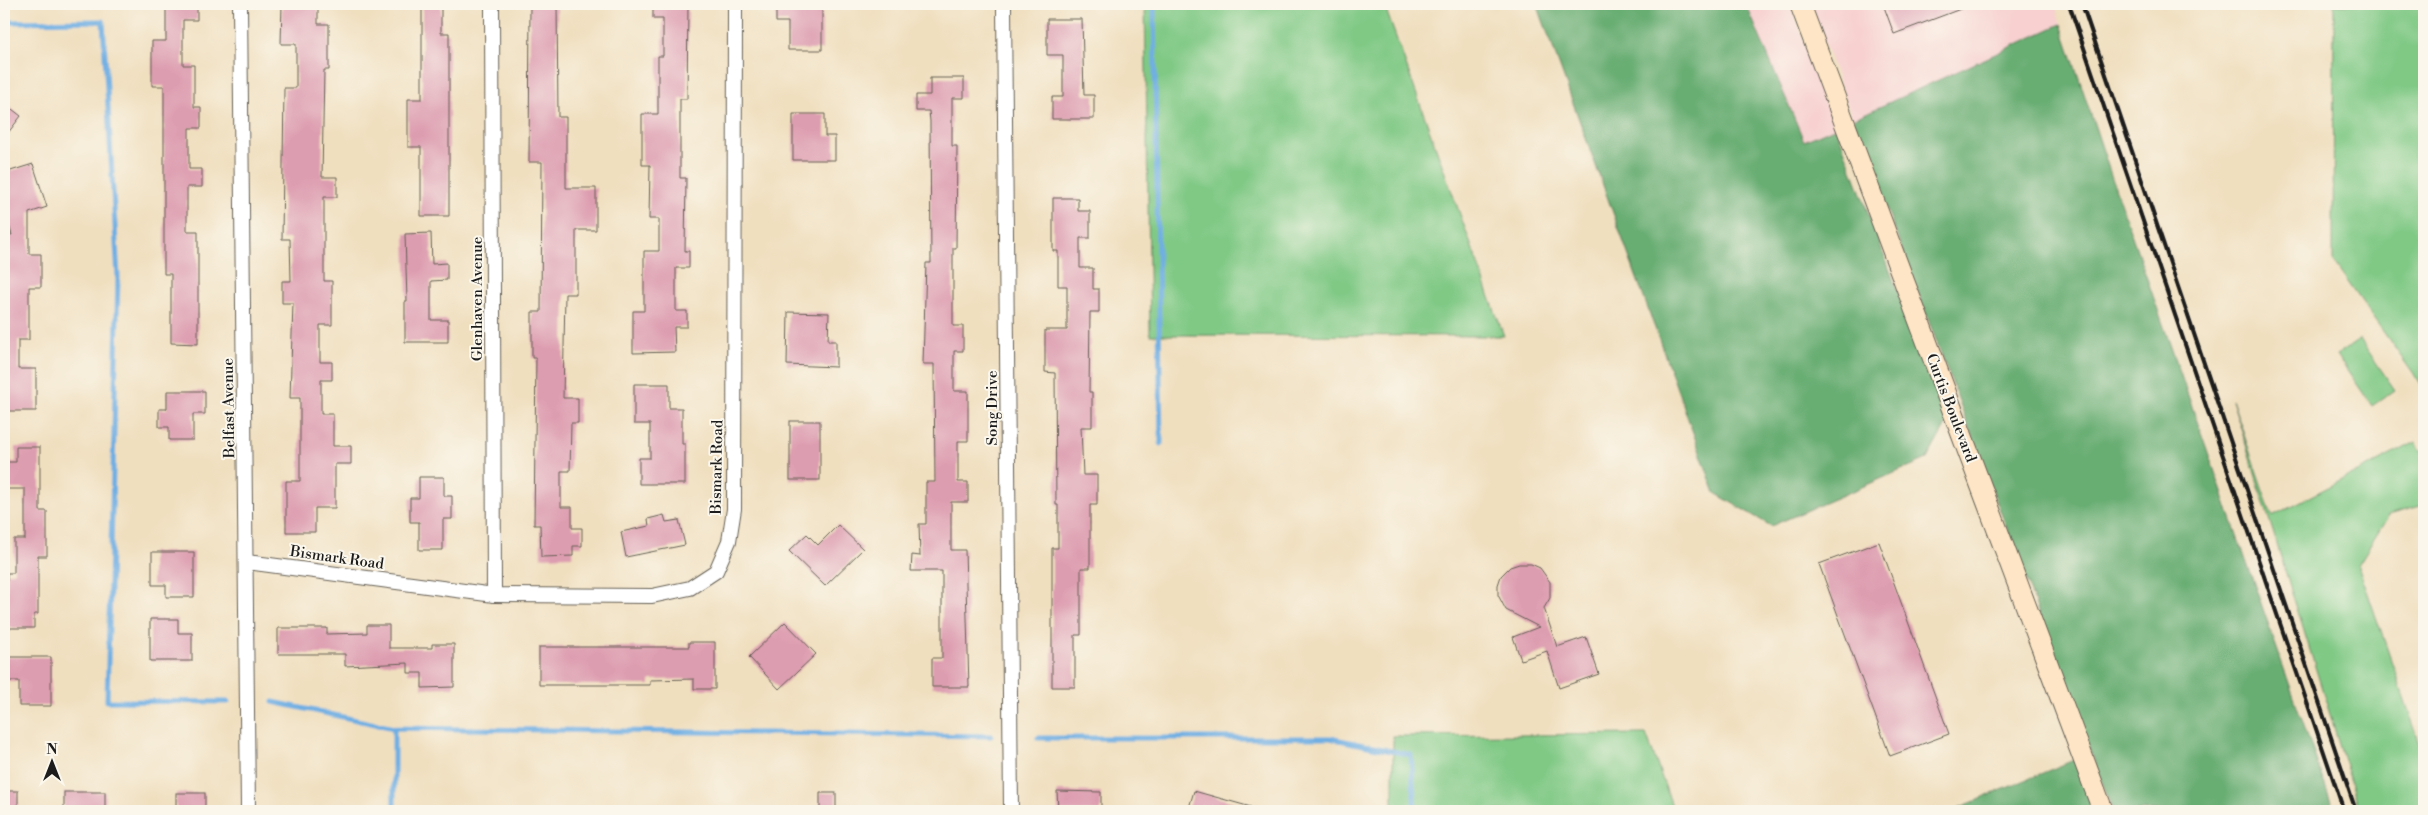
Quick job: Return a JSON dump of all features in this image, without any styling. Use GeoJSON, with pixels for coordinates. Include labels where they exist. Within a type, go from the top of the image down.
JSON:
{"type":"FeatureCollection","features":[{"type":"Feature","properties":{"kind":"street","name":"Belfast Avenue"},"geometry":{"type":"LineString","coordinates":[[240,4],[248,811]]}},
{"type":"Feature","properties":{"kind":"street","name":"Glenhaven Avenue"},"geometry":{"type":"LineString","coordinates":[[492,4],[494,595]]}},
{"type":"Feature","properties":{"kind":"street","name":"Bismark Road"},"geometry":{"type":"LineString","coordinates":[[247,562],[494,595],[652,596],[690,588],[716,570],[729,541],[734,509],[735,4]]}},
{"type":"Feature","properties":{"kind":"street","name":"Song Drive"},"geometry":{"type":"LineString","coordinates":[[1004,4],[1011,811]]}},
{"type":"Feature","properties":{"kind":"street","name":"Curtis Boulevard"},"geometry":{"type":"LineString","coordinates":[[1800,4],[2103,811]]}},
{"type":"Feature","properties":{"kind":"shaded area"},"geometry":{"type":"Polygon","coordinates":[[[1746,4],[1790,4],[1836,127],[1804,141],[1746,4]]]}},
{"type":"Feature","properties":{"kind":"shaded area"},"geometry":{"type":"Polygon","coordinates":[[[1810,4],[2055,4],[2061,24],[1853,119],[1810,4]]]}},
{"type":"Feature","properties":{"kind":"green space"},"geometry":{"type":"Polygon","coordinates":[[[1145,4],[1384,4],[1504,336],[1150,335],[1145,4]]]}},
{"type":"Feature","properties":{"kind":"green space"},"geometry":{"type":"Polygon","coordinates":[[[1537,4],[1746,4],[1804,141],[1836,127],[1947,423],[1927,459],[1771,526],[1715,493],[1537,4]]]}},
{"type":"Feature","properties":{"kind":"green space"},"geometry":{"type":"Polygon","coordinates":[[[2334,4],[2424,4],[2424,389],[2333,261],[2334,4]]]}},
{"type":"Feature","properties":{"kind":"green space"},"geometry":{"type":"Polygon","coordinates":[[[2061,24],[2118,196],[2334,811],[2113,811],[1853,119],[2061,24]]]}},
{"type":"Feature","properties":{"kind":"green space"},"geometry":{"type":"Polygon","coordinates":[[[2360,339],[2395,390],[2372,406],[2337,355],[2360,339]]]}},
{"type":"Feature","properties":{"kind":"green space"},"geometry":{"type":"Polygon","coordinates":[[[2232,400],[2272,516],[2416,442],[2424,455],[2424,505],[2389,515],[2358,565],[2424,755],[2424,811],[2360,811],[2232,400]]]}},
{"type":"Feature","properties":{"kind":"green space"},"geometry":{"type":"Polygon","coordinates":[[[1646,734],[1674,811],[1393,811],[1393,736],[1646,734]]]}},
{"type":"Feature","properties":{"kind":"green space"},"geometry":{"type":"Polygon","coordinates":[[[2074,760],[2093,811],[1951,811],[2074,760]]]}},
{"type":"Feature","properties":{"kind":"building"},"geometry":{"type":"Polygon","coordinates":[[[166,4],[197,4],[197,20],[183,20],[183,65],[194,65],[194,107],[201,107],[201,128],[189,128],[189,169],[202,169],[202,187],[187,187],[187,231],[198,231],[198,344],[171,343],[171,274],[164,274],[164,86],[152,86],[152,41],[166,41],[166,4]]]}},
{"type":"Feature","properties":{"kind":"building"},"geometry":{"type":"Polygon","coordinates":[[[282,4],[318,4],[318,24],[329,24],[329,70],[324,70],[322,177],[337,177],[337,197],[324,197],[324,281],[332,281],[332,325],[320,325],[320,362],[332,362],[332,380],[321,380],[321,414],[333,414],[333,446],[351,446],[351,464],[335,464],[335,508],[315,508],[315,532],[286,532],[286,481],[300,481],[300,398],[290,398],[293,303],[282,303],[282,281],[291,281],[290,239],[282,239],[284,88],[296,88],[296,44],[281,44],[282,4]]]}},
{"type":"Feature","properties":{"kind":"building"},"geometry":{"type":"Polygon","coordinates":[[[422,4],[441,4],[441,33],[449,33],[449,216],[421,216],[421,147],[408,147],[408,99],[422,99],[422,4]]]}},
{"type":"Feature","properties":{"kind":"building"},"geometry":{"type":"Polygon","coordinates":[[[530,4],[557,4],[558,117],[566,117],[566,188],[596,188],[596,230],[576,230],[576,294],[565,294],[563,398],[578,398],[578,423],[571,423],[570,471],[561,471],[561,507],[572,507],[572,528],[582,528],[582,546],[573,546],[573,556],[541,557],[540,525],[534,525],[536,358],[532,358],[532,312],[541,312],[542,162],[529,162],[530,4]]]}},
{"type":"Feature","properties":{"kind":"building"},"geometry":{"type":"Polygon","coordinates":[[[653,4],[688,4],[687,99],[680,99],[680,178],[686,178],[685,251],[689,251],[689,268],[676,268],[676,311],[687,311],[687,327],[674,327],[675,352],[633,353],[633,311],[644,311],[644,251],[659,251],[659,219],[649,219],[650,165],[642,165],[642,114],[658,114],[658,56],[663,56],[663,19],[653,19],[653,4]]]}},
{"type":"Feature","properties":{"kind":"building"},"geometry":{"type":"Polygon","coordinates":[[[776,4],[822,4],[822,50],[788,50],[788,22],[776,22],[776,4]]]}},
{"type":"Feature","properties":{"kind":"building"},"geometry":{"type":"Polygon","coordinates":[[[1883,4],[1971,4],[1971,5],[1894,34],[1883,4]]]}},
{"type":"Feature","properties":{"kind":"building"},"geometry":{"type":"Polygon","coordinates":[[[1047,19],[1082,19],[1084,95],[1094,95],[1094,119],[1052,119],[1052,97],[1063,97],[1063,55],[1047,55],[1047,19]]]}},
{"type":"Feature","properties":{"kind":"building"},"geometry":{"type":"Polygon","coordinates":[[[930,78],[964,78],[964,98],[952,98],[952,146],[957,146],[956,248],[953,248],[953,326],[963,326],[963,351],[954,351],[954,391],[968,391],[968,441],[958,441],[958,482],[968,482],[968,502],[951,502],[951,550],[965,550],[969,687],[932,687],[932,658],[942,658],[942,571],[911,571],[912,555],[920,556],[919,524],[926,524],[926,482],[935,482],[934,364],[923,364],[926,263],[931,263],[930,121],[929,111],[916,111],[916,95],[930,95],[930,78]]]}},
{"type":"Feature","properties":{"kind":"building"},"geometry":{"type":"Polygon","coordinates":[[[4,103],[21,116],[4,138],[4,103]]]}},
{"type":"Feature","properties":{"kind":"building"},"geometry":{"type":"Polygon","coordinates":[[[793,114],[825,114],[825,136],[835,136],[835,160],[793,160],[793,114]]]}},
{"type":"Feature","properties":{"kind":"building"},"geometry":{"type":"Polygon","coordinates":[[[33,164],[47,207],[29,213],[29,254],[41,254],[41,287],[29,287],[29,340],[18,340],[18,369],[36,369],[36,411],[4,411],[4,235],[12,235],[4,209],[4,173],[33,164]]]}},
{"type":"Feature","properties":{"kind":"building"},"geometry":{"type":"Polygon","coordinates":[[[1053,198],[1078,198],[1078,211],[1090,211],[1090,238],[1080,238],[1080,268],[1093,268],[1093,289],[1099,289],[1099,312],[1090,312],[1089,392],[1092,392],[1092,427],[1081,427],[1083,475],[1097,475],[1097,505],[1090,505],[1090,568],[1081,568],[1081,635],[1075,635],[1075,687],[1052,687],[1052,548],[1058,548],[1058,505],[1056,505],[1055,373],[1045,372],[1045,330],[1067,330],[1067,286],[1058,286],[1058,251],[1053,251],[1053,198]]]}},
{"type":"Feature","properties":{"kind":"building"},"geometry":{"type":"Polygon","coordinates":[[[431,233],[432,264],[447,263],[447,280],[431,281],[431,320],[448,320],[448,342],[405,342],[405,301],[407,301],[405,234],[431,233]]]}},
{"type":"Feature","properties":{"kind":"building"},"geometry":{"type":"Polygon","coordinates":[[[788,312],[829,313],[828,341],[836,341],[836,367],[787,365],[788,312]]]}},
{"type":"Feature","properties":{"kind":"building"},"geometry":{"type":"Polygon","coordinates":[[[634,384],[669,384],[669,408],[682,408],[682,444],[685,444],[685,484],[639,484],[639,458],[650,458],[650,424],[634,424],[634,384]]]}},
{"type":"Feature","properties":{"kind":"building"},"geometry":{"type":"Polygon","coordinates":[[[167,391],[205,391],[205,414],[193,414],[193,440],[169,440],[169,427],[159,427],[159,409],[167,409],[167,391]]]}},
{"type":"Feature","properties":{"kind":"building"},"geometry":{"type":"Polygon","coordinates":[[[790,421],[820,421],[820,480],[790,480],[790,421]]]}},
{"type":"Feature","properties":{"kind":"building"},"geometry":{"type":"Polygon","coordinates":[[[16,447],[40,447],[40,511],[47,511],[47,556],[38,556],[38,614],[34,614],[34,628],[7,628],[7,573],[14,573],[14,539],[25,539],[25,489],[4,489],[4,462],[16,462],[16,447]]]}},
{"type":"Feature","properties":{"kind":"building"},"geometry":{"type":"Polygon","coordinates":[[[419,477],[444,477],[444,496],[452,496],[452,519],[443,519],[443,550],[419,550],[419,522],[410,522],[410,498],[419,498],[419,477]]]}},
{"type":"Feature","properties":{"kind":"building"},"geometry":{"type":"Polygon","coordinates":[[[664,515],[666,522],[679,520],[685,545],[626,557],[621,532],[649,526],[648,519],[664,515]]]}},
{"type":"Feature","properties":{"kind":"building"},"geometry":{"type":"Polygon","coordinates":[[[838,525],[863,549],[825,586],[789,551],[807,534],[818,545],[838,525]]]}},
{"type":"Feature","properties":{"kind":"building"},"geometry":{"type":"Polygon","coordinates":[[[1879,542],[1949,734],[1890,756],[1819,564],[1879,542]]]}},
{"type":"Feature","properties":{"kind":"building"},"geometry":{"type":"Polygon","coordinates":[[[152,552],[194,552],[194,597],[166,597],[166,585],[152,585],[152,552]]]}},
{"type":"Feature","properties":{"kind":"building"},"geometry":{"type":"Polygon","coordinates":[[[1519,564],[1531,564],[1540,568],[1550,582],[1550,598],[1544,608],[1557,647],[1586,637],[1599,674],[1559,688],[1547,651],[1521,660],[1513,637],[1539,627],[1506,610],[1498,595],[1498,585],[1501,576],[1510,567],[1519,564]]]}},
{"type":"Feature","properties":{"kind":"building"},"geometry":{"type":"Polygon","coordinates":[[[150,619],[178,619],[178,633],[192,633],[192,661],[150,661],[150,619]]]}},
{"type":"Feature","properties":{"kind":"building"},"geometry":{"type":"Polygon","coordinates":[[[785,622],[816,654],[779,689],[749,657],[785,622]]]}},
{"type":"Feature","properties":{"kind":"building"},"geometry":{"type":"Polygon","coordinates":[[[367,625],[389,625],[389,648],[432,648],[432,644],[454,644],[454,687],[422,688],[422,673],[408,673],[408,663],[345,666],[345,654],[278,654],[278,628],[327,628],[327,634],[367,633],[367,625]]]}},
{"type":"Feature","properties":{"kind":"building"},"geometry":{"type":"Polygon","coordinates":[[[689,642],[715,642],[715,689],[694,689],[694,679],[650,680],[650,685],[539,685],[539,647],[689,647],[689,642]]]}},
{"type":"Feature","properties":{"kind":"building"},"geometry":{"type":"Polygon","coordinates":[[[6,657],[51,657],[51,706],[19,706],[19,681],[6,681],[6,657]]]}},
{"type":"Feature","properties":{"kind":"building"},"geometry":{"type":"Polygon","coordinates":[[[4,791],[18,791],[18,811],[4,811],[4,791]]]}},
{"type":"Feature","properties":{"kind":"building"},"geometry":{"type":"Polygon","coordinates":[[[1057,791],[1101,792],[1101,811],[1058,811],[1057,791]]]}},
{"type":"Feature","properties":{"kind":"building"},"geometry":{"type":"Polygon","coordinates":[[[1194,791],[1251,807],[1250,811],[1188,811],[1194,791]]]}},
{"type":"Feature","properties":{"kind":"building"},"geometry":{"type":"Polygon","coordinates":[[[64,792],[105,792],[105,811],[64,811],[64,792]]]}},
{"type":"Feature","properties":{"kind":"building"},"geometry":{"type":"Polygon","coordinates":[[[176,793],[205,793],[205,811],[176,811],[176,793]]]}},
{"type":"Feature","properties":{"kind":"building"},"geometry":{"type":"Polygon","coordinates":[[[820,793],[836,793],[836,811],[820,811],[820,793]]]}},
{"type":"Feature","properties":{"kind":"waterway"},"geometry":{"type":"LineString","coordinates":[[1154,4],[1161,444]]}},
{"type":"Feature","properties":{"kind":"waterway"},"geometry":{"type":"LineString","coordinates":[[4,22],[103,21],[118,277],[107,701],[228,702]]}},
{"type":"Feature","properties":{"kind":"waterway"},"geometry":{"type":"LineString","coordinates":[[273,702],[394,728],[991,736]]}},
{"type":"Feature","properties":{"kind":"waterway"},"geometry":{"type":"LineString","coordinates":[[394,728],[394,811]]}},
{"type":"Feature","properties":{"kind":"waterway"},"geometry":{"type":"LineString","coordinates":[[1038,738],[1330,738],[1411,755],[1415,811]]}},
{"type":"Feature","properties":{"kind":"railway"},"geometry":{"type":"LineString","coordinates":[[2069,4],[2344,811]]}},
{"type":"Feature","properties":{"kind":"railway"},"geometry":{"type":"LineString","coordinates":[[2082,4],[2356,811]]}}]}
